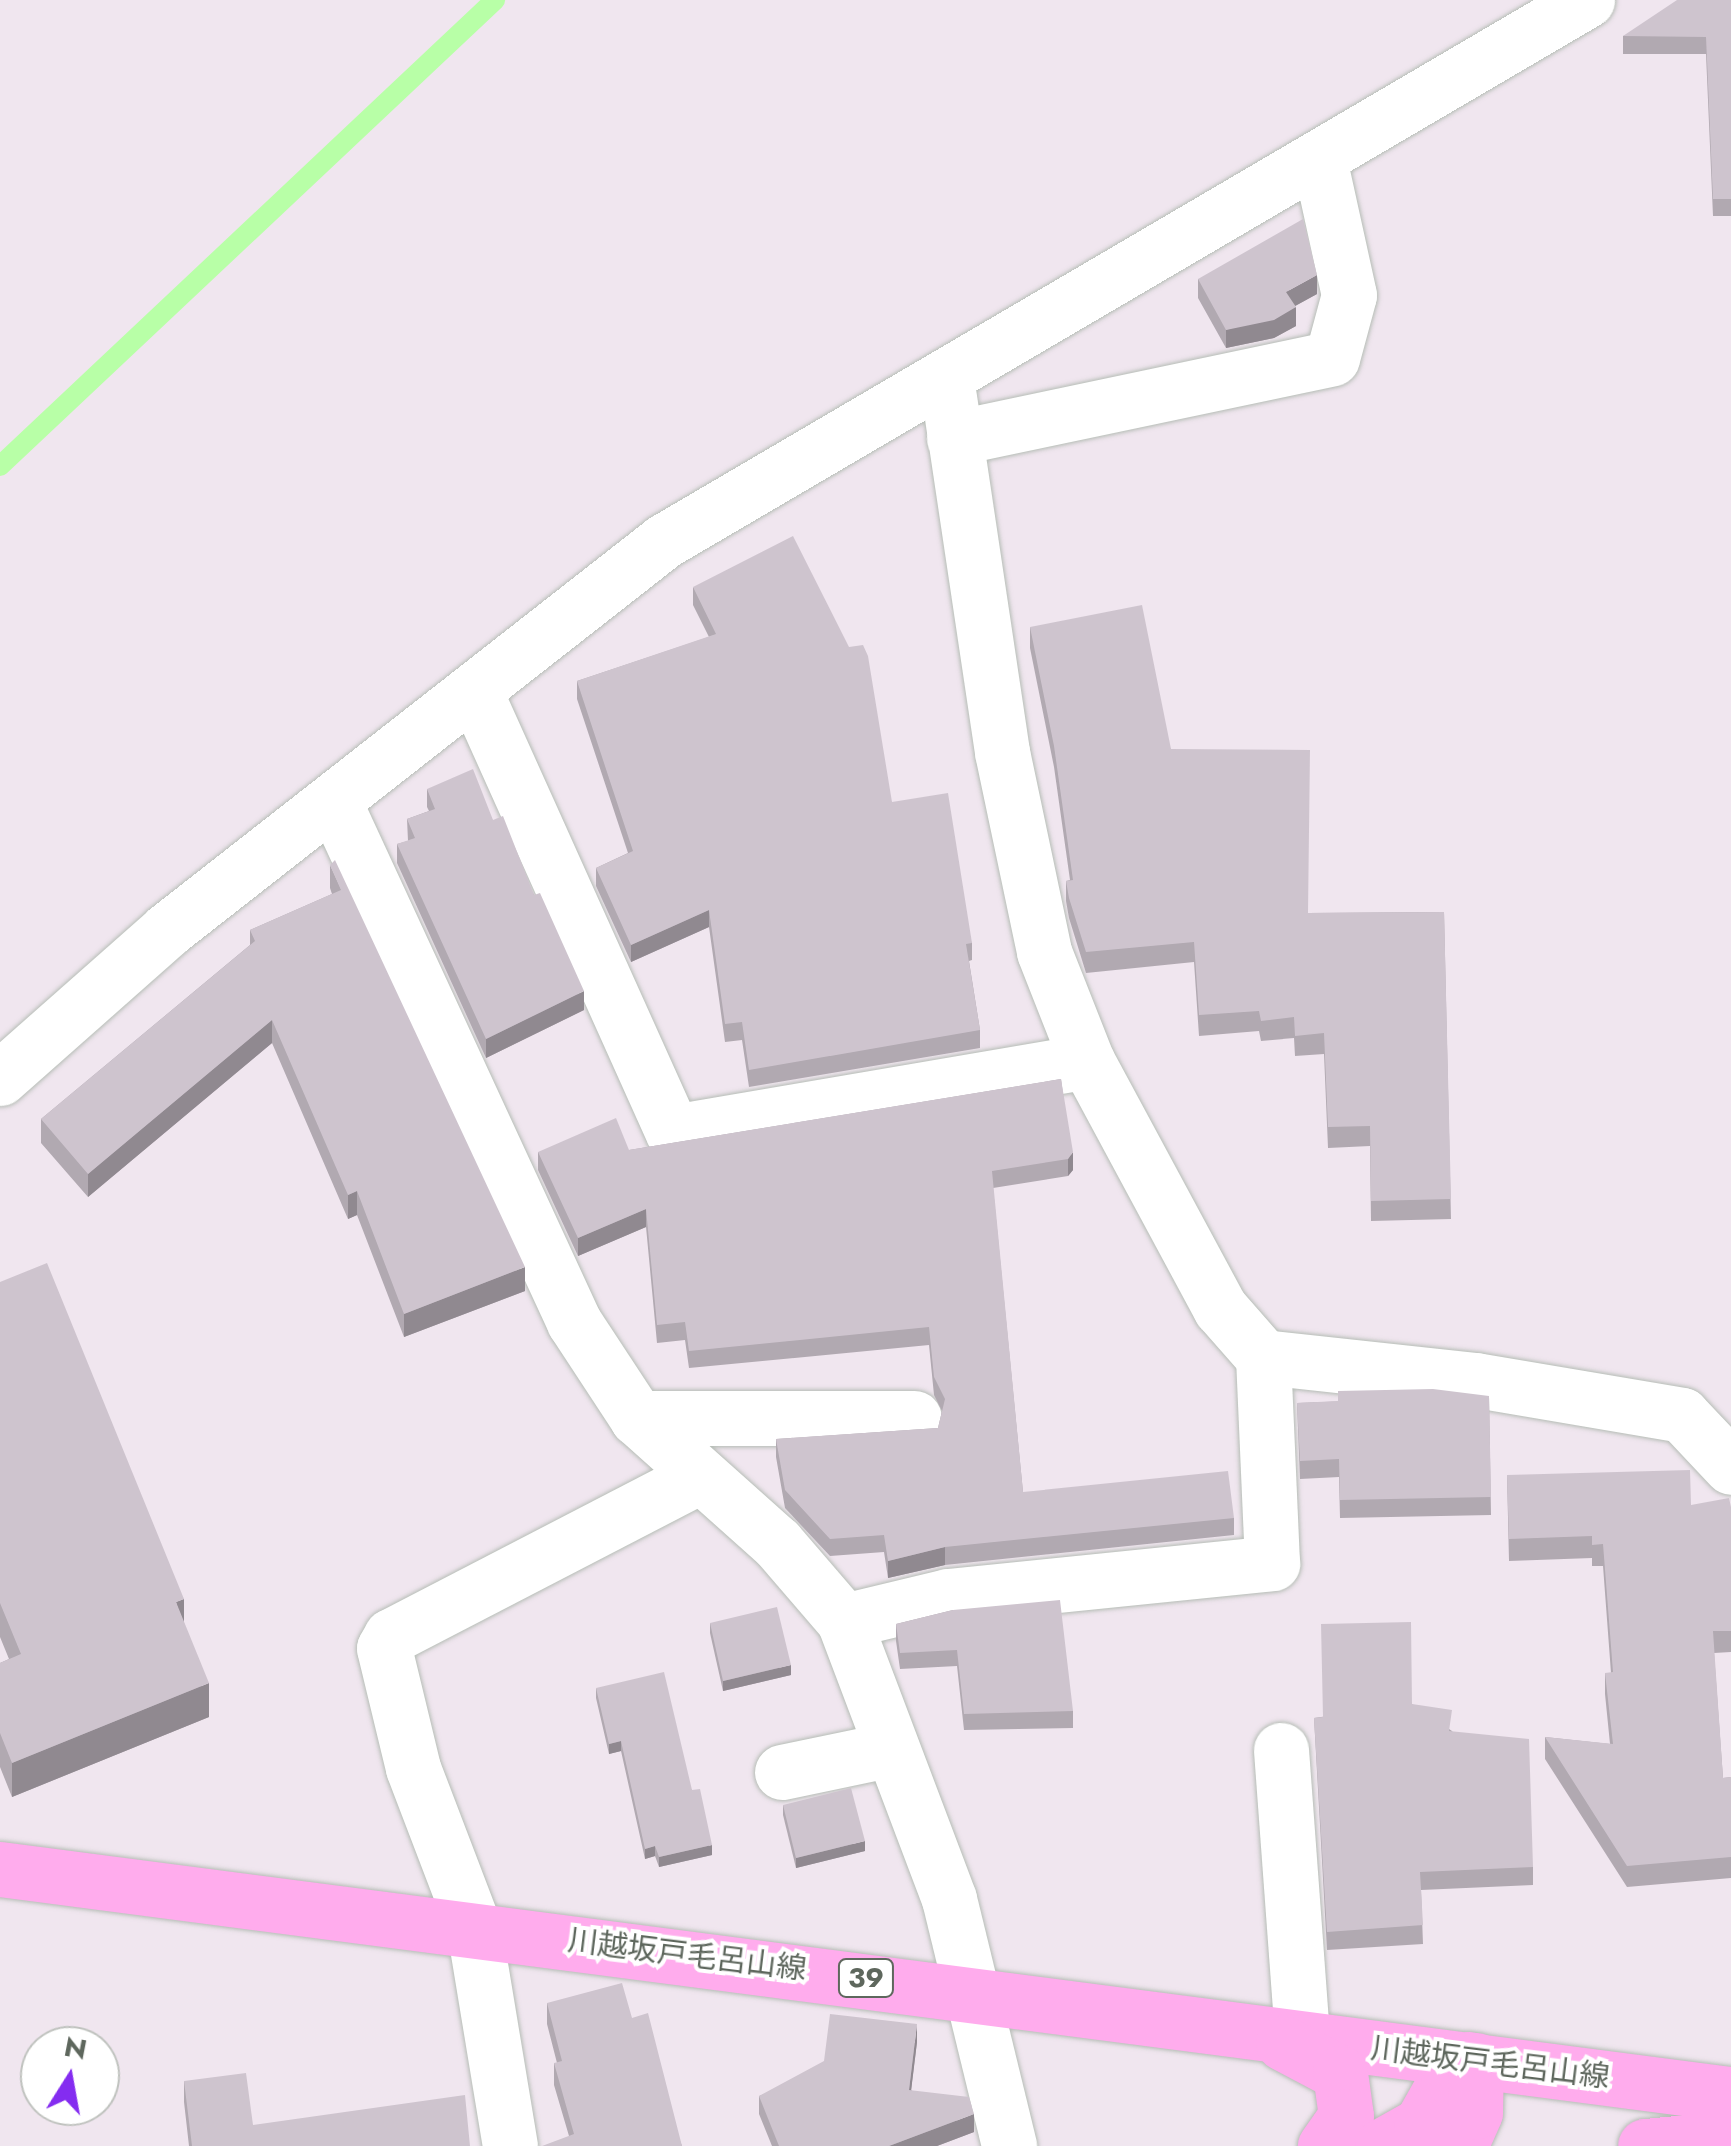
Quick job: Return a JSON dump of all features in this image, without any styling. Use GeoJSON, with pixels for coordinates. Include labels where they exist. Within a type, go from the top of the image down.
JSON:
{"type":"FeatureCollection","features":[{"type":"Feature","properties":{"kind":"main road","name":"川越坂戸毛呂山線"},"geometry":{"type":"LineString","coordinates":[[0,1869],[968,1990],[1302,2039],[1731,2094]]}},
{"type":"Feature","properties":{"kind":"main road"},"geometry":{"type":"LineString","coordinates":[[1201,2024],[1291,2046],[1340,2073],[1346,2116],[1325,2146]]}},
{"type":"Feature","properties":{"kind":"main road"},"geometry":{"type":"LineString","coordinates":[[1382,2146],[1421,2124],[1448,2076],[1472,2059]]}},
{"type":"Feature","properties":{"kind":"main road"},"geometry":{"type":"LineString","coordinates":[[1460,2146],[1476,2112],[1472,2059]]}},
{"type":"Feature","properties":{"kind":"main road"},"geometry":{"type":"LineString","coordinates":[[1645,2146],[1731,2138]]}},
{"type":"Feature","properties":{"kind":"street"},"geometry":{"type":"LineString","coordinates":[[0,1078],[168,930],[664,541],[1588,0]]}},
{"type":"Feature","properties":{"kind":"street"},"geometry":{"type":"LineString","coordinates":[[954,438],[1332,358],[1349,295],[1318,158]]}},
{"type":"Feature","properties":{"kind":"street"},"geometry":{"type":"LineString","coordinates":[[844,1621],[948,1596],[1272,1563],[1263,1358],[1220,1308],[1088,1061],[1044,952],[1002,752],[946,378]]}},
{"type":"Feature","properties":{"kind":"street"},"geometry":{"type":"LineString","coordinates":[[474,690],[673,1132],[1088,1061]]}},
{"type":"Feature","properties":{"kind":"street"},"geometry":{"type":"LineString","coordinates":[[334,802],[574,1322],[638,1418],[776,1543],[844,1621],[949,1899],[968,1990],[1009,2146]]}},
{"type":"Feature","properties":{"kind":"street"},"geometry":{"type":"LineString","coordinates":[[1263,1358],[1476,1380],[1682,1415],[1731,1467]]}},
{"type":"Feature","properties":{"kind":"street"},"geometry":{"type":"LineString","coordinates":[[638,1418],[914,1418]]}},
{"type":"Feature","properties":{"kind":"street"},"geometry":{"type":"LineString","coordinates":[[510,2146],[474,1928],[413,1768],[384,1648],[391,1636],[698,1476]]}},
{"type":"Feature","properties":{"kind":"street"},"geometry":{"type":"LineString","coordinates":[[782,1772],[892,1749]]}},
{"type":"Feature","properties":{"kind":"street"},"geometry":{"type":"LineString","coordinates":[[1281,1750],[1302,2039]]}},
{"type":"Feature","properties":{"kind":"building"},"geometry":{"type":"Polygon","coordinates":[[[1677,0],[1731,0],[1731,199],[1713,199],[1706,37],[1623,36],[1677,0]]]}},
{"type":"Feature","properties":{"kind":"building"},"geometry":{"type":"Polygon","coordinates":[[[1303,219],[1317,275],[1286,292],[1296,307],[1274,320],[1226,330],[1198,279],[1303,219]]]}},
{"type":"Feature","properties":{"kind":"building"},"geometry":{"type":"Polygon","coordinates":[[[793,536],[849,647],[863,645],[868,656],[892,802],[948,793],[972,943],[966,944],[980,1030],[749,1070],[742,1022],[725,1024],[709,910],[631,945],[596,868],[633,851],[577,681],[716,634],[693,587],[793,536]]]}},
{"type":"Feature","properties":{"kind":"building"},"geometry":{"type":"Polygon","coordinates":[[[1142,605],[1171,749],[1310,750],[1308,913],[1444,912],[1451,1199],[1371,1201],[1370,1126],[1328,1127],[1324,1033],[1295,1036],[1294,1017],[1261,1021],[1259,1011],[1199,1015],[1194,942],[1086,952],[1066,881],[1073,880],[1054,746],[1030,627],[1142,605]]]}},
{"type":"Feature","properties":{"kind":"building"},"geometry":{"type":"Polygon","coordinates":[[[473,769],[493,820],[503,816],[534,895],[540,893],[584,991],[486,1039],[397,844],[415,838],[407,819],[435,809],[427,789],[473,769]]]}},
{"type":"Feature","properties":{"kind":"building"},"geometry":{"type":"Polygon","coordinates":[[[335,860],[525,1267],[404,1314],[357,1191],[348,1195],[272,1020],[88,1174],[41,1119],[255,941],[250,930],[341,890],[330,865],[335,860]]]}},
{"type":"Feature","properties":{"kind":"building"},"geometry":{"type":"Polygon","coordinates":[[[1061,1079],[1073,1152],[1068,1159],[992,1171],[1023,1492],[1228,1471],[1234,1518],[945,1547],[888,1561],[884,1535],[830,1539],[785,1490],[776,1439],[938,1428],[945,1399],[934,1377],[929,1327],[689,1351],[685,1322],[657,1325],[646,1209],[578,1238],[538,1152],[616,1118],[629,1150],[1061,1079]]]}},
{"type":"Feature","properties":{"kind":"building"},"geometry":{"type":"Polygon","coordinates":[[[47,1263],[184,1599],[176,1602],[209,1683],[12,1763],[0,1733],[0,1663],[21,1654],[0,1603],[0,1282],[47,1263]]]}},
{"type":"Feature","properties":{"kind":"building"},"geometry":{"type":"Polygon","coordinates":[[[1433,1389],[1489,1396],[1491,1497],[1340,1500],[1339,1459],[1300,1461],[1297,1403],[1338,1401],[1338,1391],[1433,1389]]]}},
{"type":"Feature","properties":{"kind":"building"},"geometry":{"type":"Polygon","coordinates":[[[1690,1470],[1691,1505],[1729,1498],[1731,1507],[1731,1631],[1713,1631],[1723,1778],[1731,1777],[1731,1857],[1627,1866],[1545,1737],[1613,1744],[1605,1673],[1613,1672],[1603,1544],[1592,1545],[1592,1536],[1509,1539],[1507,1475],[1690,1470]]]}},
{"type":"Feature","properties":{"kind":"building"},"geometry":{"type":"Polygon","coordinates":[[[1060,1600],[1073,1711],[964,1714],[957,1650],[900,1653],[896,1624],[953,1610],[1060,1600]]]}},
{"type":"Feature","properties":{"kind":"building"},"geometry":{"type":"Polygon","coordinates":[[[777,1607],[791,1665],[723,1681],[710,1623],[777,1607]]]}},
{"type":"Feature","properties":{"kind":"building"},"geometry":{"type":"Polygon","coordinates":[[[1411,1622],[1412,1704],[1452,1710],[1449,1731],[1529,1739],[1533,1867],[1420,1872],[1423,1925],[1327,1932],[1314,1718],[1323,1717],[1321,1624],[1411,1622]]]}},
{"type":"Feature","properties":{"kind":"building"},"geometry":{"type":"Polygon","coordinates":[[[664,1672],[692,1790],[700,1789],[712,1845],[659,1857],[655,1846],[645,1849],[621,1741],[609,1744],[596,1688],[664,1672]]]}},
{"type":"Feature","properties":{"kind":"building"},"geometry":{"type":"Polygon","coordinates":[[[851,1788],[865,1841],[796,1858],[783,1805],[851,1788]]]}},
{"type":"Feature","properties":{"kind":"building"},"geometry":{"type":"Polygon","coordinates":[[[622,1983],[632,2018],[648,2013],[682,2146],[542,2146],[574,2134],[554,2063],[562,2061],[547,2003],[622,1983]]]}},
{"type":"Feature","properties":{"kind":"building"},"geometry":{"type":"Polygon","coordinates":[[[830,2014],[917,2024],[909,2090],[969,2097],[974,2114],[889,2146],[779,2146],[759,2096],[824,2061],[830,2014]]]}},
{"type":"Feature","properties":{"kind":"building"},"geometry":{"type":"Polygon","coordinates":[[[246,2073],[253,2125],[465,2095],[470,2146],[192,2146],[184,2081],[246,2073]]]}},
{"type":"Feature","properties":{"kind":"waterway"},"geometry":{"type":"LineString","coordinates":[[0,466],[495,0]]}}]}
